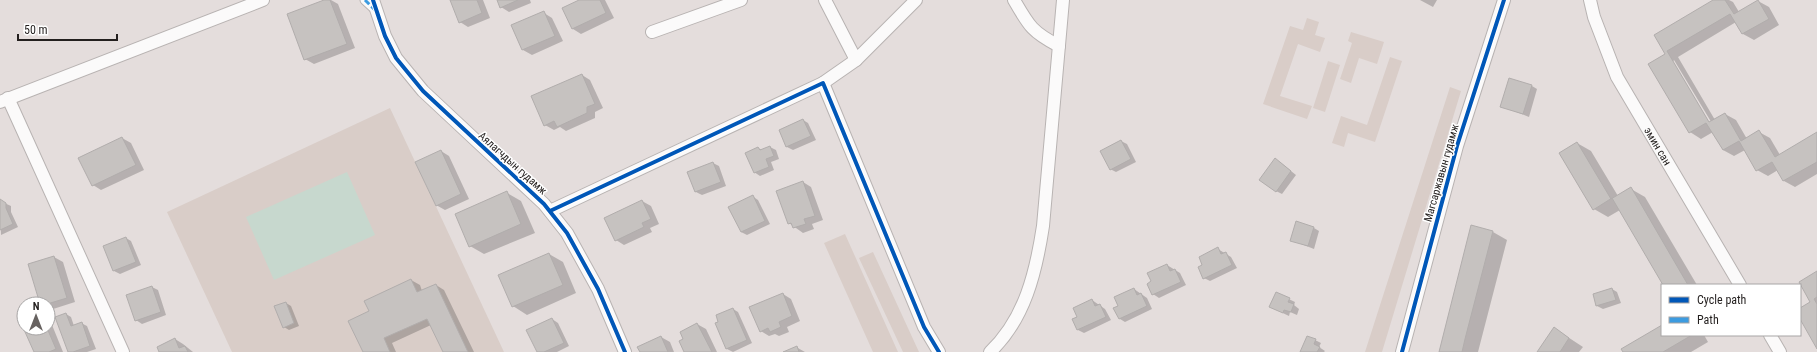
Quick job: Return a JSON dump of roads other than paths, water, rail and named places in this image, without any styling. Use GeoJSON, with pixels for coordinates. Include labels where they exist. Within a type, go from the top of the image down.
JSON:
{"type":"FeatureCollection","features":[{"type":"Feature","properties":{"kind":"street"},"geometry":{"type":"LineString","coordinates":[[123,352],[4,100],[263,0]]}},
{"type":"Feature","properties":{"kind":"street"},"geometry":{"type":"LineString","coordinates":[[365,0],[377,12]]}},
{"type":"Feature","properties":{"kind":"street","name":"Аялагчдын гудамж"},"geometry":{"type":"LineString","coordinates":[[373,0],[396,58],[422,91],[544,204],[567,233],[598,289],[626,352]]}},
{"type":"Feature","properties":{"kind":"street"},"geometry":{"type":"LineString","coordinates":[[652,32],[741,0]]}},
{"type":"Feature","properties":{"kind":"street"},"geometry":{"type":"LineString","coordinates":[[824,0],[856,60]]}},
{"type":"Feature","properties":{"kind":"street"},"geometry":{"type":"LineString","coordinates":[[550,212],[823,83],[856,60],[916,0]]}},
{"type":"Feature","properties":{"kind":"street"},"geometry":{"type":"LineString","coordinates":[[1014,0],[1028,24],[1038,35],[1059,46]]}},
{"type":"Feature","properties":{"kind":"street"},"geometry":{"type":"LineString","coordinates":[[1021,13],[1026,0]]}},
{"type":"Feature","properties":{"kind":"street"},"geometry":{"type":"LineString","coordinates":[[990,352],[1007,333],[1020,311],[1035,267],[1042,226],[1063,0]]}},
{"type":"Feature","properties":{"kind":"street","name":"Магсаржавын гудамж"},"geometry":{"type":"LineString","coordinates":[[1402,352],[1457,146],[1504,0]]}},
{"type":"Feature","properties":{"kind":"street","name":"эмин сан"},"geometry":{"type":"LineString","coordinates":[[1590,0],[1594,17],[1617,77],[1739,284]]}},
{"type":"Feature","properties":{"kind":"street"},"geometry":{"type":"LineString","coordinates":[[823,83],[924,327],[939,352]]}},
{"type":"Feature","properties":{"kind":"street"},"geometry":{"type":"LineString","coordinates":[[1771,336],[1780,352]]}}]}
